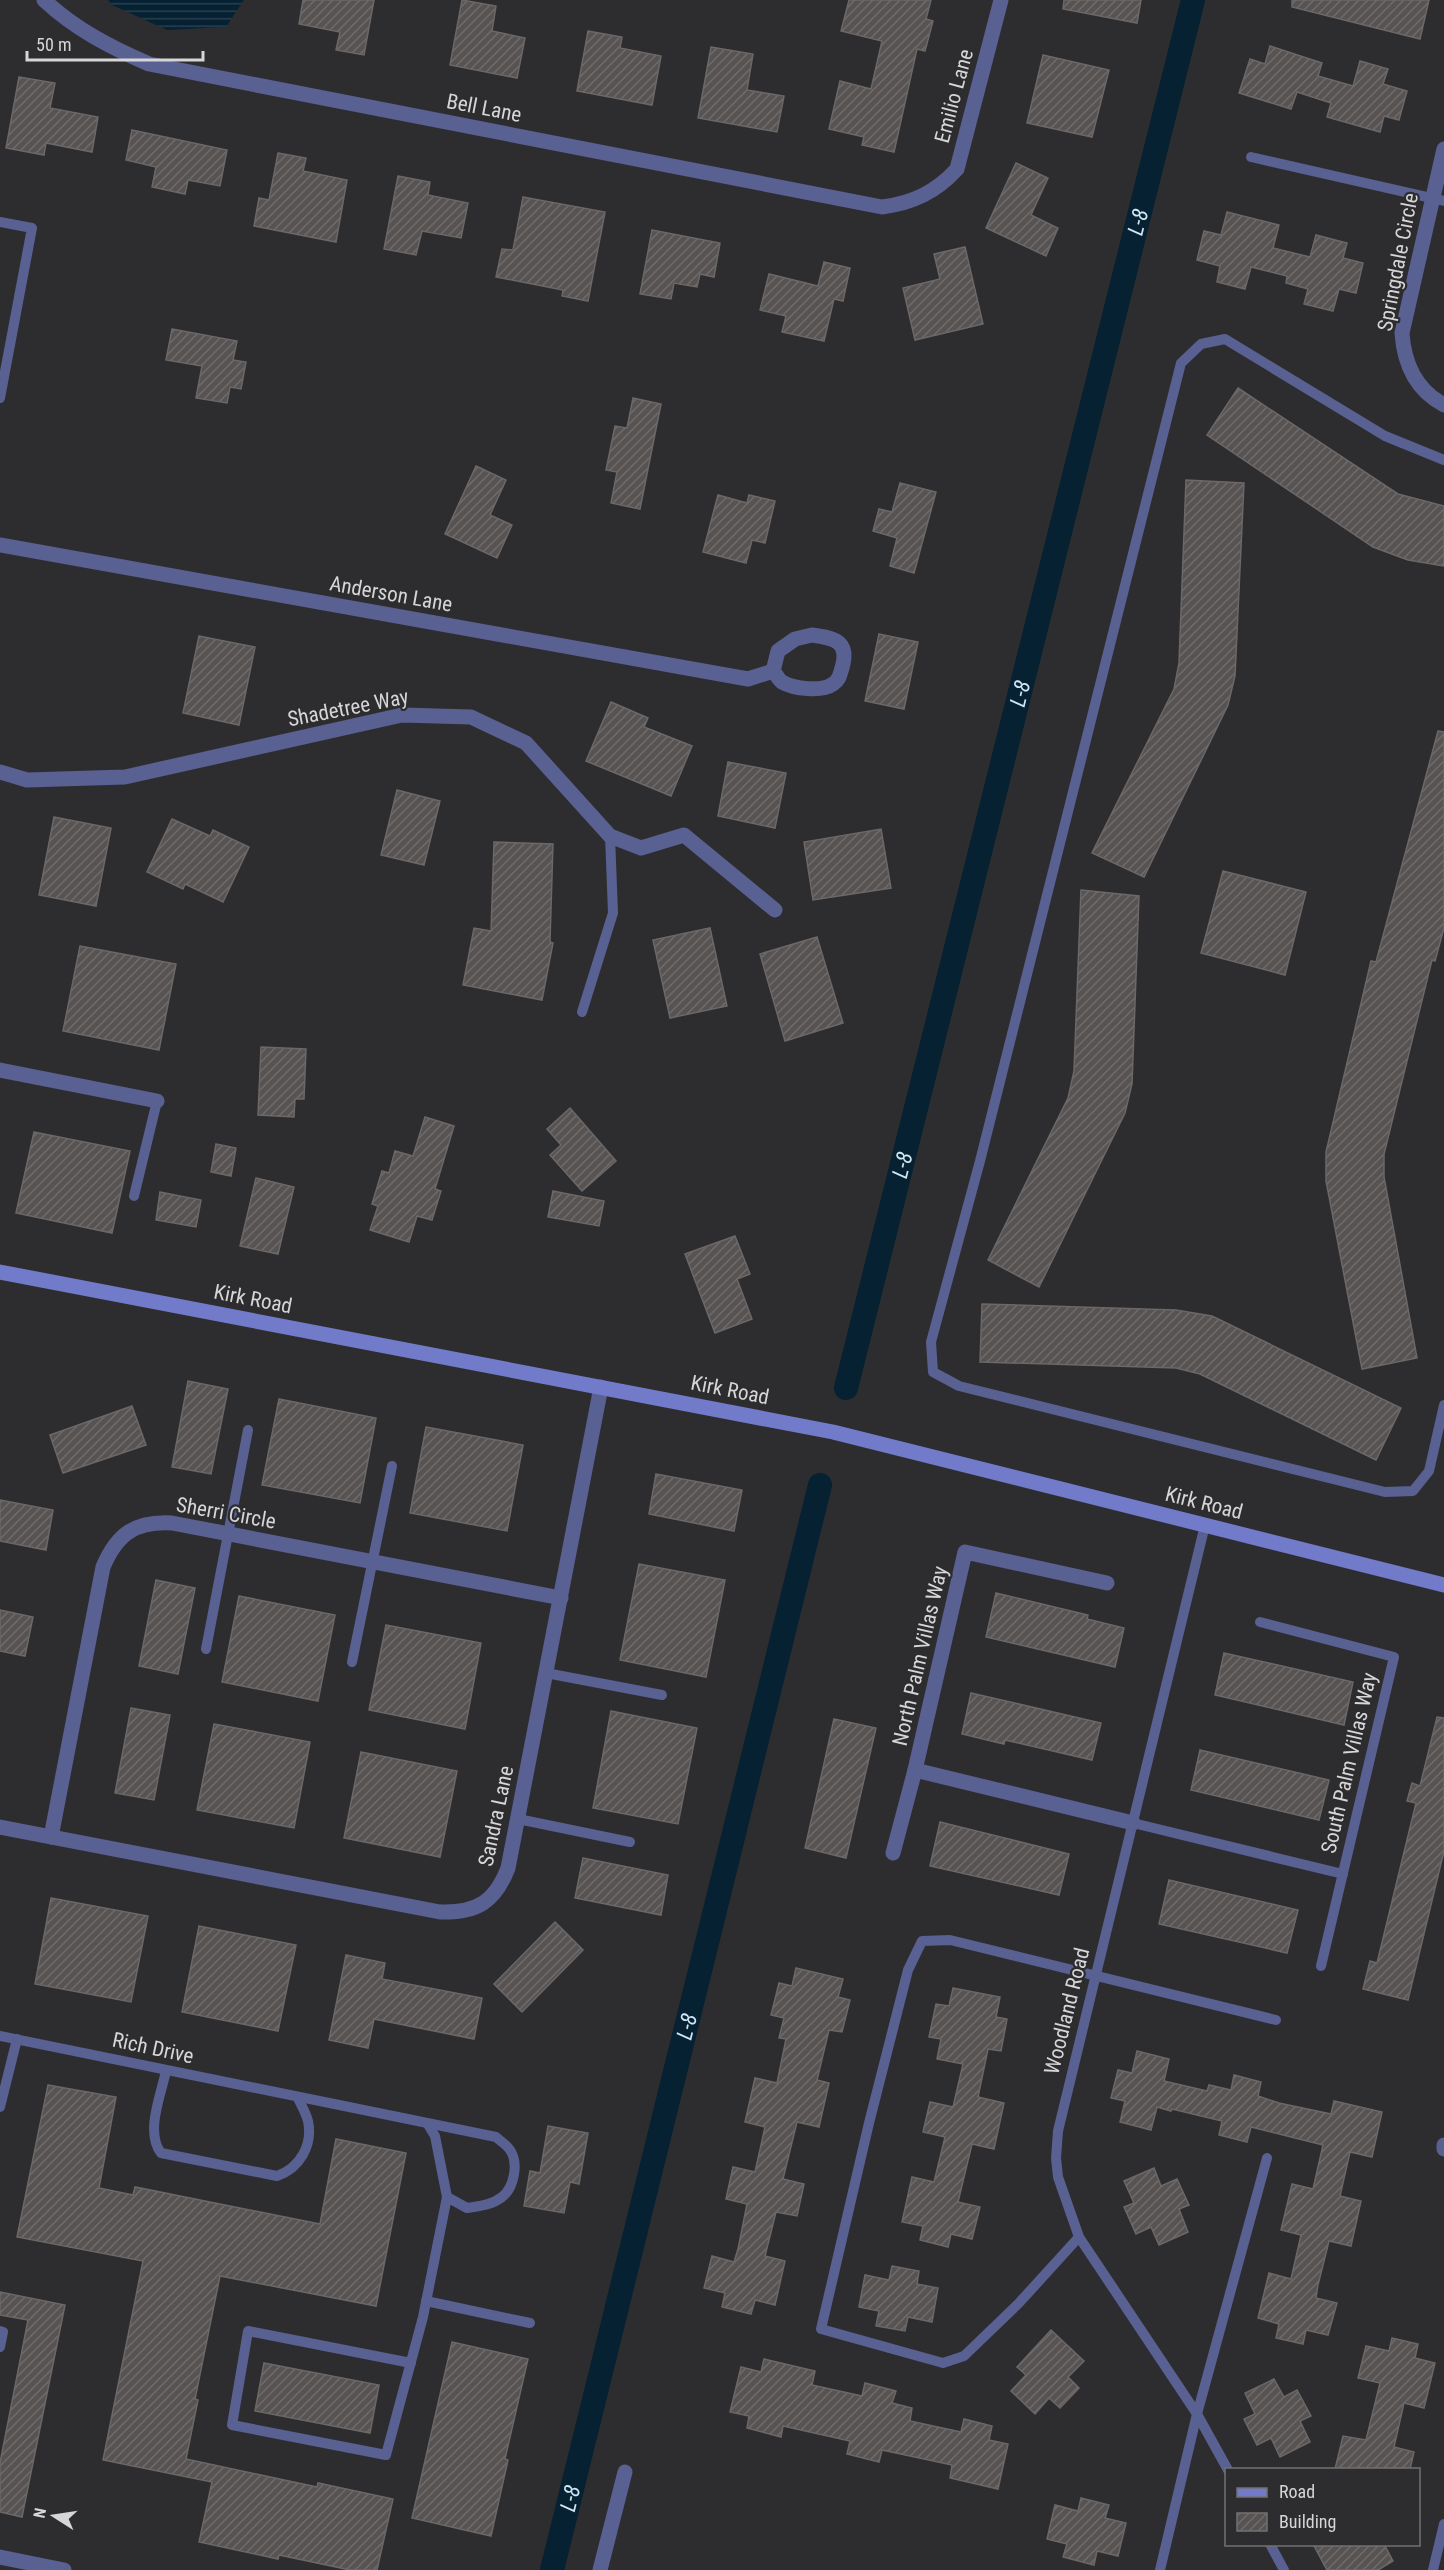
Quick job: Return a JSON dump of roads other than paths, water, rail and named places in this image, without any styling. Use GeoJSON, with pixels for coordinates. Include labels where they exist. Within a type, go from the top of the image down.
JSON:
{"type":"FeatureCollection","features":[{"type":"Feature","properties":{"kind":"street","name":"Bell Lane"},"geometry":{"type":"LineString","coordinates":[[44,0],[72,24],[108,46],[149,64],[882,207],[916,200],[931,192]]}},
{"type":"Feature","properties":{"kind":"street","name":"Emilio Lane"},"geometry":{"type":"LineString","coordinates":[[931,192],[957,169],[1001,0]]}},
{"type":"Feature","properties":{"kind":"street","name":"Springdale Circle"},"geometry":{"type":"LineString","coordinates":[[1444,149],[1438,200],[1402,333],[1403,351],[1412,374],[1422,388],[1444,405]]}},
{"type":"Feature","properties":{"kind":"street","name":"Anderson Lane"},"geometry":{"type":"LineString","coordinates":[[0,544],[747,679],[773,671]]}},
{"type":"Feature","properties":{"kind":"street"},"geometry":{"type":"LineString","coordinates":[[812,635],[831,638],[840,643],[844,653],[839,678],[832,685],[801,687],[782,682],[773,671],[778,651],[795,639],[812,635]]}},
{"type":"Feature","properties":{"kind":"street","name":"Shadetree Way"},"geometry":{"type":"LineString","coordinates":[[0,772],[27,780],[125,777],[402,715],[471,717],[526,743],[610,836],[641,848],[684,834],[775,910]]}},
{"type":"Feature","properties":{"kind":"street"},"geometry":{"type":"LineString","coordinates":[[0,1070],[157,1101]]}},
{"type":"Feature","properties":{"kind":"street","name":"Kirk Road"},"geometry":{"type":"LineString","coordinates":[[0,1272],[833,1432],[1444,1585]]}},
{"type":"Feature","properties":{"kind":"street","name":"Sandra Lane"},"geometry":{"type":"LineString","coordinates":[[0,1827],[440,1912],[458,1912],[475,1908],[490,1898],[502,1885],[508,1868],[602,1387]]}},
{"type":"Feature","properties":{"kind":"street","name":"Sherri Circle"},"geometry":{"type":"LineString","coordinates":[[51,1837],[103,1567],[110,1550],[122,1537],[137,1527],[153,1522],[172,1523],[561,1598]]}},
{"type":"Feature","properties":{"kind":"street","name":"North Palm Villas Way"},"geometry":{"type":"LineString","coordinates":[[893,1853],[915,1770],[965,1552],[1107,1582]]}},
{"type":"Feature","properties":{"kind":"street","name":"North Palm Villas Way"},"geometry":{"type":"LineString","coordinates":[[915,1770],[1133,1823]]}},
{"type":"Feature","properties":{"kind":"street"},"geometry":{"type":"LineString","coordinates":[[600,2570],[625,2472]]}},
{"type":"Feature","properties":{"kind":"street"},"geometry":{"type":"LineString","coordinates":[[0,2557],[64,2570]]}},
{"type":"Feature","properties":{"kind":"lane"},"geometry":{"type":"LineString","coordinates":[[1251,157],[1438,200]]}},
{"type":"Feature","properties":{"kind":"lane"},"geometry":{"type":"LineString","coordinates":[[0,222],[32,228],[0,398]]}},
{"type":"Feature","properties":{"kind":"lane"},"geometry":{"type":"LineString","coordinates":[[1444,460],[1385,436],[1225,339],[1201,344],[1181,363],[980,1161],[932,1342],[933,1372],[959,1386],[1385,1492],[1413,1491],[1429,1471],[1444,1405]]}},
{"type":"Feature","properties":{"kind":"lane"},"geometry":{"type":"LineString","coordinates":[[582,1012],[613,913],[610,836]]}},
{"type":"Feature","properties":{"kind":"lane"},"geometry":{"type":"LineString","coordinates":[[134,1196],[157,1101]]}},
{"type":"Feature","properties":{"kind":"lane"},"geometry":{"type":"LineString","coordinates":[[206,1649],[248,1430]]}},
{"type":"Feature","properties":{"kind":"lane"},"geometry":{"type":"LineString","coordinates":[[352,1662],[392,1466]]}},
{"type":"Feature","properties":{"kind":"lane","name":"Woodland Road"},"geometry":{"type":"LineString","coordinates":[[1205,1525],[1058,2131],[1056,2158],[1058,2177],[1078,2237],[1197,2414],[1227,2468]]}},
{"type":"Feature","properties":{"kind":"lane","name":"South Palm Villas Way"},"geometry":{"type":"LineString","coordinates":[[1260,1622],[1395,1657],[1321,1966]]}},
{"type":"Feature","properties":{"kind":"lane"},"geometry":{"type":"LineString","coordinates":[[546,1673],[662,1695]]}},
{"type":"Feature","properties":{"kind":"lane"},"geometry":{"type":"LineString","coordinates":[[518,1819],[630,1842]]}},
{"type":"Feature","properties":{"kind":"lane","name":"South Palm Villas Way"},"geometry":{"type":"LineString","coordinates":[[1133,1823],[1343,1874]]}},
{"type":"Feature","properties":{"kind":"lane"},"geometry":{"type":"LineString","coordinates":[[1078,2237],[1019,2302],[964,2356],[943,2363],[821,2329],[868,2124],[908,1970],[922,1941],[950,1940],[1276,2020]]}},
{"type":"Feature","properties":{"kind":"lane","name":"Rich Drive"},"geometry":{"type":"LineString","coordinates":[[0,2036],[496,2137],[511,2151],[515,2166],[512,2185],[503,2197],[488,2205],[467,2208],[447,2197]]}},
{"type":"Feature","properties":{"kind":"lane"},"geometry":{"type":"LineString","coordinates":[[0,2107],[16,2039]]}},
{"type":"Feature","properties":{"kind":"lane"},"geometry":{"type":"LineString","coordinates":[[166,2071],[153,2133],[155,2144],[161,2153],[277,2176],[290,2172],[302,2158],[308,2139],[308,2121],[298,2098]]}},
{"type":"Feature","properties":{"kind":"lane"},"geometry":{"type":"LineString","coordinates":[[411,2363],[248,2331],[232,2425],[386,2455],[411,2363],[426,2301],[447,2197],[435,2136],[427,2123]]}},
{"type":"Feature","properties":{"kind":"lane"},"geometry":{"type":"LineString","coordinates":[[1160,2570],[1197,2414],[1267,2157]]}},
{"type":"Feature","properties":{"kind":"lane"},"geometry":{"type":"LineString","coordinates":[[426,2301],[530,2323]]}},
{"type":"Feature","properties":{"kind":"lane"},"geometry":{"type":"LineString","coordinates":[[0,2331],[3,2332],[0,2347]]}},
{"type":"Feature","properties":{"kind":"lane"},"geometry":{"type":"LineString","coordinates":[[1433,2570],[1444,2524]]}},
{"type":"Feature","properties":{"kind":"lane"},"geometry":{"type":"LineString","coordinates":[[1271,2546],[1284,2570]]}},
{"type":"Feature","properties":{"kind":"water"},"geometry":{"type":"Polygon","coordinates":[[[108,0],[244,0],[226,27],[167,30],[112,5],[108,0]]]}},
{"type":"Feature","properties":{"kind":"waterway","name":"L-8"},"geometry":{"type":"LineString","coordinates":[[846,1388],[1193,0]]}},
{"type":"Feature","properties":{"kind":"waterway","name":"L-8"},"geometry":{"type":"LineString","coordinates":[[552,2570],[820,1485]]}}]}
